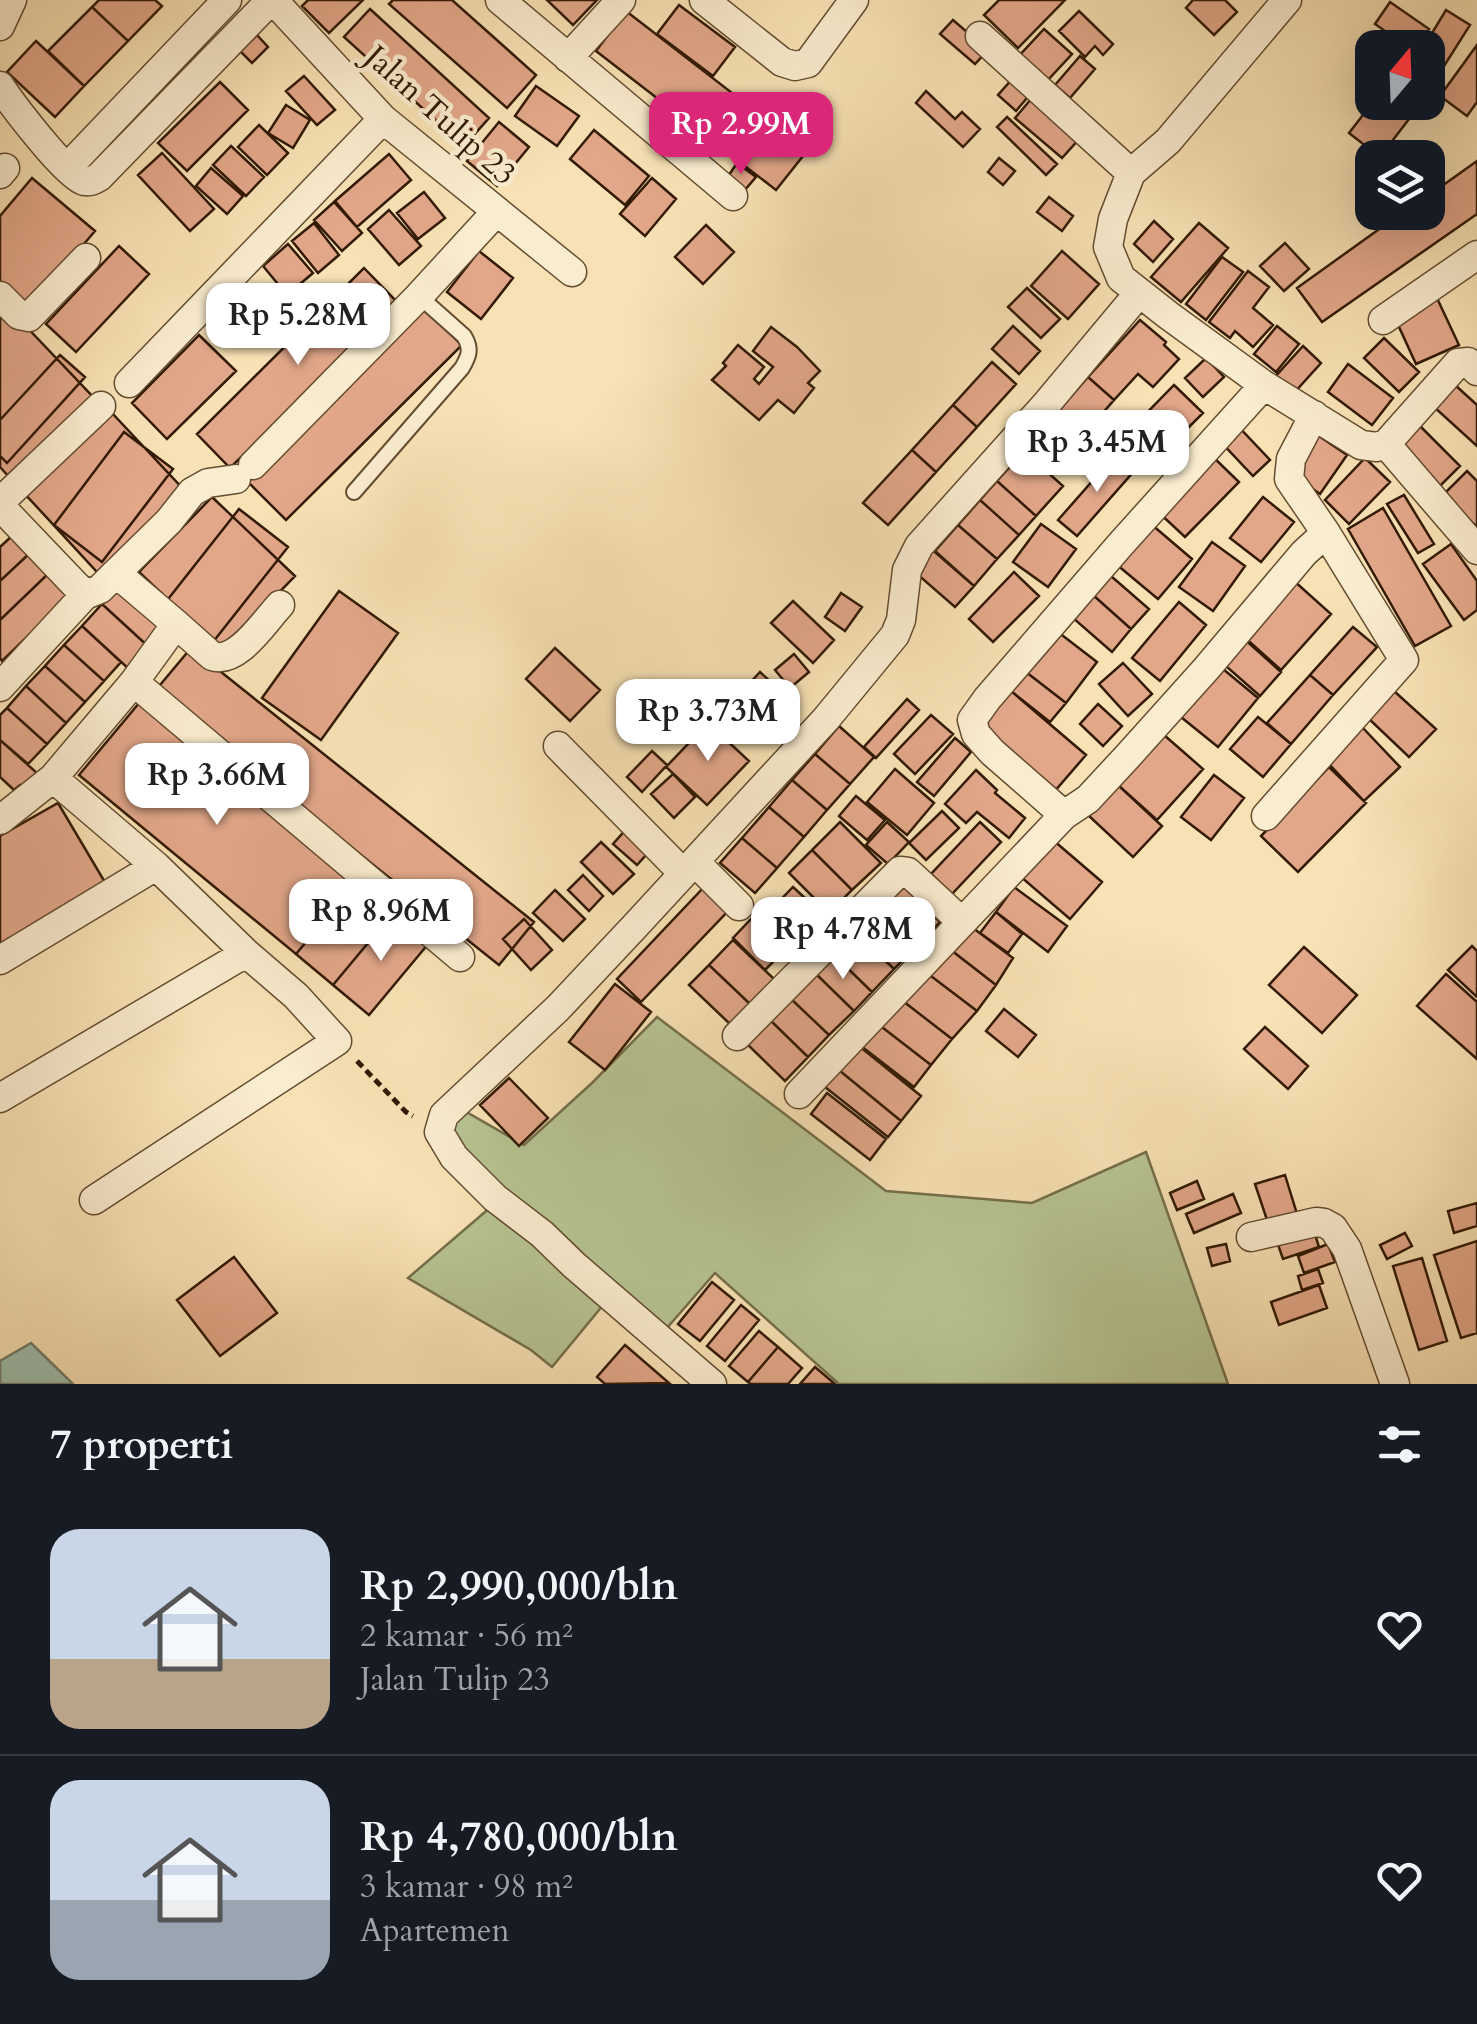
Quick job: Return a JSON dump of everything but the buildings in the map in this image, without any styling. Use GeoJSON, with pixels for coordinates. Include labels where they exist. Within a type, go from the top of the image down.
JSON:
{"type":"FeatureCollection","features":[{"type":"Feature","properties":{"kind":"street"},"geometry":{"type":"LineString","coordinates":[[0,26],[12,0]]}},
{"type":"Feature","properties":{"kind":"street"},"geometry":{"type":"LineString","coordinates":[[0,86],[15,110],[67,168],[87,182],[99,177],[272,0]]}},
{"type":"Feature","properties":{"kind":"street","name":"Jalan Tulip 23"},"geometry":{"type":"LineString","coordinates":[[272,0],[383,118],[572,272]]}},
{"type":"Feature","properties":{"kind":"street"},"geometry":{"type":"LineString","coordinates":[[500,0],[732,196]]}},
{"type":"Feature","properties":{"kind":"street"},"geometry":{"type":"LineString","coordinates":[[568,58],[621,0]]}},
{"type":"Feature","properties":{"kind":"street"},"geometry":{"type":"LineString","coordinates":[[704,0],[782,62],[795,66],[808,63],[854,0]]}},
{"type":"Feature","properties":{"kind":"street"},"geometry":{"type":"LineString","coordinates":[[1287,0],[1168,141],[1132,173],[1114,219],[1108,248],[1121,278],[1264,385],[1361,445],[1386,444],[1458,363],[1473,367]]}},
{"type":"Feature","properties":{"kind":"street"},"geometry":{"type":"LineString","coordinates":[[67,168],[220,7],[233,39]]}},
{"type":"Feature","properties":{"kind":"street"},"geometry":{"type":"LineString","coordinates":[[980,36],[1132,173]]}},
{"type":"Feature","properties":{"kind":"street"},"geometry":{"type":"LineString","coordinates":[[129,383],[383,118]]}},
{"type":"Feature","properties":{"kind":"street"},"geometry":{"type":"LineString","coordinates":[[1,683],[85,595],[100,589],[169,521],[192,492],[245,472],[496,212]]}},
{"type":"Feature","properties":{"kind":"street"},"geometry":{"type":"LineString","coordinates":[[1383,320],[1477,256]]}},
{"type":"Feature","properties":{"kind":"street"},"geometry":{"type":"LineString","coordinates":[[0,296],[19,315],[29,317],[86,258]]}},
{"type":"Feature","properties":{"kind":"street"},"geometry":{"type":"LineString","coordinates":[[712,1384],[542,1234],[495,1198],[454,1158],[439,1132],[444,1115],[558,1008],[826,719],[895,635],[901,620],[907,570],[918,546],[1140,293]]}},
{"type":"Feature","properties":{"kind":"street"},"geometry":{"type":"LineString","coordinates":[[1064,816],[976,734],[972,720],[1120,545],[1264,385]]}},
{"type":"Feature","properties":{"kind":"street"},"geometry":{"type":"LineString","coordinates":[[85,595],[0,503],[101,406]]}},
{"type":"Feature","properties":{"kind":"street"},"geometry":{"type":"LineString","coordinates":[[1266,816],[1404,660],[1289,479],[1291,458],[1314,415]]}},
{"type":"Feature","properties":{"kind":"street"},"geometry":{"type":"LineString","coordinates":[[1386,444],[1477,550]]}},
{"type":"Feature","properties":{"kind":"street"},"geometry":{"type":"LineString","coordinates":[[799,1094],[1064,816],[1114,771],[1304,553],[1326,533]]}},
{"type":"Feature","properties":{"kind":"street"},"geometry":{"type":"LineString","coordinates":[[116,573],[219,659],[236,654],[280,605]]}},
{"type":"Feature","properties":{"kind":"street"},"geometry":{"type":"LineString","coordinates":[[0,820],[53,778],[134,682],[176,624]]}},
{"type":"Feature","properties":{"kind":"street"},"geometry":{"type":"LineString","coordinates":[[134,682],[460,957]]}},
{"type":"Feature","properties":{"kind":"street"},"geometry":{"type":"LineString","coordinates":[[558,746],[689,868],[739,906]]}},
{"type":"Feature","properties":{"kind":"street"},"geometry":{"type":"LineString","coordinates":[[53,778],[156,866],[296,996],[338,1041],[94,1200]]}},
{"type":"Feature","properties":{"kind":"street"},"geometry":{"type":"LineString","coordinates":[[0,960],[156,866]]}},
{"type":"Feature","properties":{"kind":"street"},"geometry":{"type":"LineString","coordinates":[[737,1036],[900,871],[908,872],[962,922]]}},
{"type":"Feature","properties":{"kind":"street"},"geometry":{"type":"LineString","coordinates":[[0,1098],[246,953]]}},
{"type":"Feature","properties":{"kind":"street"},"geometry":{"type":"LineString","coordinates":[[1251,1236],[1316,1222],[1333,1228],[1347,1250],[1396,1384]]}},
{"type":"Feature","properties":{"kind":"lane"},"geometry":{"type":"LineString","coordinates":[[354,492],[462,368],[468,356],[464,336],[419,296]]}},
{"type":"Feature","properties":{"kind":"path"},"geometry":{"type":"LineString","coordinates":[[338,1041],[406,1112],[439,1132]]}},
{"type":"Feature","properties":{"kind":"green space"},"geometry":{"type":"Polygon","coordinates":[[[657,1017],[886,1191],[1032,1203],[1146,1152],[1228,1384],[839,1384],[715,1273],[666,1329],[604,1304],[552,1367],[531,1350],[408,1278],[499,1200],[445,1136],[456,1106],[524,1145],[657,1017]]]}},
{"type":"Feature","properties":{"kind":"shaded area"},"geometry":{"type":"Polygon","coordinates":[[[31,1343],[73,1384],[0,1384],[0,1361],[31,1343]]]}}]}
